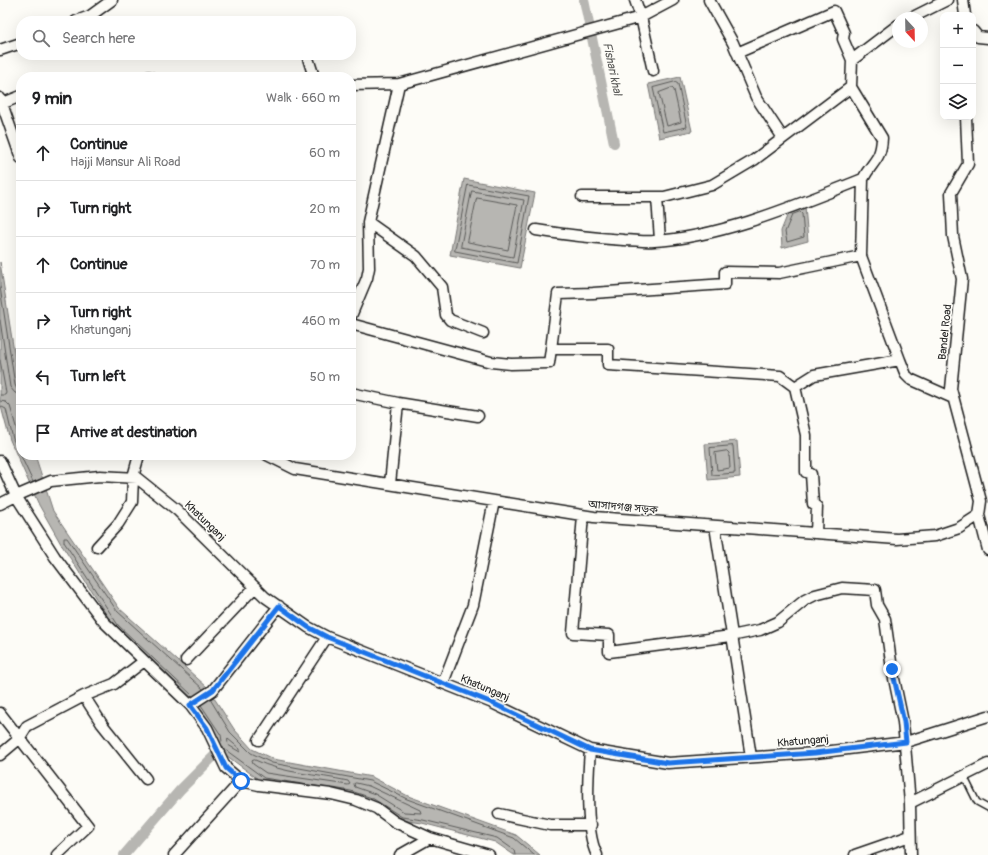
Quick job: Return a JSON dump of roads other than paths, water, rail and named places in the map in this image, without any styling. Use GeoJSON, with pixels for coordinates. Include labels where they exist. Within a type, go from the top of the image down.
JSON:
{"type":"FeatureCollection","features":[{"type":"Feature","properties":{"kind":"street"},"geometry":{"type":"LineString","coordinates":[[90,16],[112,0]]}},
{"type":"Feature","properties":{"kind":"street"},"geometry":{"type":"LineString","coordinates":[[635,0],[641,17],[653,71]]}},
{"type":"Feature","properties":{"kind":"street"},"geometry":{"type":"LineString","coordinates":[[356,85],[399,84],[641,17],[673,0]]}},
{"type":"Feature","properties":{"kind":"street"},"geometry":{"type":"LineString","coordinates":[[709,0],[737,53],[756,97],[783,138]]}},
{"type":"Feature","properties":{"kind":"street"},"geometry":{"type":"LineString","coordinates":[[923,12],[947,0]]}},
{"type":"Feature","properties":{"kind":"street"},"geometry":{"type":"LineString","coordinates":[[963,0],[965,12]]}},
{"type":"Feature","properties":{"kind":"street"},"geometry":{"type":"LineString","coordinates":[[737,53],[834,11],[844,33],[843,39],[852,60],[851,87],[882,138],[878,158],[868,169],[863,179],[861,256],[906,375],[910,379],[953,398]]}},
{"type":"Feature","properties":{"kind":"street"},"geometry":{"type":"LineString","coordinates":[[852,60],[892,30]]}},
{"type":"Feature","properties":{"kind":"street"},"geometry":{"type":"LineString","coordinates":[[976,35],[978,37],[988,38]]}},
{"type":"Feature","properties":{"kind":"street"},"geometry":{"type":"LineString","coordinates":[[0,50],[16,45]]}},
{"type":"Feature","properties":{"kind":"street"},"geometry":{"type":"LineString","coordinates":[[309,60],[312,72]]}},
{"type":"Feature","properties":{"kind":"street"},"geometry":{"type":"LineString","coordinates":[[356,304],[367,278],[369,268],[368,222],[399,84]]}},
{"type":"Feature","properties":{"kind":"street"},"geometry":{"type":"LineString","coordinates":[[582,197],[657,197],[712,185],[754,160],[851,87]]}},
{"type":"Feature","properties":{"kind":"street"},"geometry":{"type":"LineString","coordinates":[[16,97],[0,101],[16,144]]}},
{"type":"Feature","properties":{"kind":"street","name":"Bandel Road"},"geometry":{"type":"LineString","coordinates":[[966,120],[968,164],[951,193],[953,236],[962,279],[951,389],[981,501],[978,515],[988,550]]}},
{"type":"Feature","properties":{"kind":"street"},"geometry":{"type":"LineString","coordinates":[[536,230],[578,238],[660,240],[697,235],[809,200],[863,179]]}},
{"type":"Feature","properties":{"kind":"street"},"geometry":{"type":"LineString","coordinates":[[657,197],[660,240]]}},
{"type":"Feature","properties":{"kind":"street"},"geometry":{"type":"LineString","coordinates":[[368,222],[416,256],[442,288],[446,315],[450,320],[483,333]]}},
{"type":"Feature","properties":{"kind":"street"},"geometry":{"type":"LineString","coordinates":[[356,325],[491,362],[511,364],[549,363],[558,294],[725,284],[725,272],[779,273],[861,256]]}},
{"type":"Feature","properties":{"kind":"street"},"geometry":{"type":"LineString","coordinates":[[551,349],[608,349],[608,365],[780,376],[795,387],[806,435],[806,472],[811,474],[813,504],[817,507],[816,533]]}},
{"type":"Feature","properties":{"kind":"street"},"geometry":{"type":"LineString","coordinates":[[795,387],[814,374],[900,360]]}},
{"type":"Feature","properties":{"kind":"street"},"geometry":{"type":"LineString","coordinates":[[356,394],[398,403],[478,416]]}},
{"type":"Feature","properties":{"kind":"street"},"geometry":{"type":"LineString","coordinates":[[390,484],[398,403]]}},
{"type":"Feature","properties":{"kind":"street"},"geometry":{"type":"LineString","coordinates":[[97,547],[118,524],[132,502],[133,477],[138,460]]}},
{"type":"Feature","properties":{"kind":"street","name":"আসাদগঞ্জ সড়ক"},"geometry":{"type":"LineString","coordinates":[[277,460],[295,469],[583,516],[897,539],[935,536],[959,528],[978,515]]}},
{"type":"Feature","properties":{"kind":"street"},"geometry":{"type":"LineString","coordinates":[[0,461],[55,557],[104,622],[190,705],[207,728],[226,768],[241,781],[259,785],[331,794],[356,800],[376,808],[395,822],[430,838],[489,855]]}},
{"type":"Feature","properties":{"kind":"street"},"geometry":{"type":"LineString","coordinates":[[0,504],[51,481],[100,476],[133,477]]}},
{"type":"Feature","properties":{"kind":"street","name":"Khatunganj"},"geometry":{"type":"LineString","coordinates":[[133,477],[137,478],[177,510],[255,587],[308,627],[327,637],[490,702],[590,750],[668,763],[815,753],[906,742],[988,716]]}},
{"type":"Feature","properties":{"kind":"street"},"geometry":{"type":"LineString","coordinates":[[981,501],[988,493]]}},
{"type":"Feature","properties":{"kind":"street"},"geometry":{"type":"LineString","coordinates":[[443,683],[473,605],[494,501]]}},
{"type":"Feature","properties":{"kind":"street"},"geometry":{"type":"LineString","coordinates":[[583,516],[573,632],[609,635],[610,652],[731,636],[760,630],[778,622],[805,600],[815,595],[842,588],[875,590],[877,605],[885,619],[892,669],[904,722],[910,803],[911,855]]}},
{"type":"Feature","properties":{"kind":"street"},"geometry":{"type":"LineString","coordinates":[[715,526],[751,757]]}},
{"type":"Feature","properties":{"kind":"street"},"geometry":{"type":"LineString","coordinates":[[186,660],[255,587]]}},
{"type":"Feature","properties":{"kind":"street"},"geometry":{"type":"LineString","coordinates":[[190,705],[213,690],[279,606]]}},
{"type":"Feature","properties":{"kind":"street"},"geometry":{"type":"LineString","coordinates":[[259,740],[327,637]]}},
{"type":"Feature","properties":{"kind":"street"},"geometry":{"type":"LineString","coordinates":[[0,755],[19,739],[27,726],[84,696],[114,684],[144,662]]}},
{"type":"Feature","properties":{"kind":"street"},"geometry":{"type":"LineString","coordinates":[[84,696],[102,724],[146,779]]}},
{"type":"Feature","properties":{"kind":"street"},"geometry":{"type":"LineString","coordinates":[[0,713],[88,826],[57,855]]}},
{"type":"Feature","properties":{"kind":"street"},"geometry":{"type":"LineString","coordinates":[[590,750],[588,789],[593,846],[597,855]]}},
{"type":"Feature","properties":{"kind":"street"},"geometry":{"type":"LineString","coordinates":[[910,803],[988,764]]}},
{"type":"Feature","properties":{"kind":"street"},"geometry":{"type":"LineString","coordinates":[[174,855],[241,781]]}},
{"type":"Feature","properties":{"kind":"street"},"geometry":{"type":"LineString","coordinates":[[499,814],[550,825],[591,825]]}},
{"type":"Feature","properties":{"kind":"street"},"geometry":{"type":"LineString","coordinates":[[855,855],[910,836]]}},
{"type":"Feature","properties":{"kind":"street"},"geometry":{"type":"LineString","coordinates":[[400,855],[430,838]]}},
{"type":"Feature","properties":{"kind":"lane"},"geometry":{"type":"LineString","coordinates":[[964,776],[977,802],[988,808]]}},
{"type":"Feature","properties":{"kind":"water"},"geometry":{"type":"Polygon","coordinates":[[[680,77],[692,131],[659,138],[648,84],[680,77]]]}},
{"type":"Feature","properties":{"kind":"water"},"geometry":{"type":"Polygon","coordinates":[[[464,179],[535,193],[520,268],[450,255],[464,179]]]}},
{"type":"Feature","properties":{"kind":"water"},"geometry":{"type":"Polygon","coordinates":[[[805,206],[808,241],[782,248],[781,231],[789,211],[805,206]]]}},
{"type":"Feature","properties":{"kind":"water"},"geometry":{"type":"Polygon","coordinates":[[[0,262],[16,365],[16,453],[10,440],[0,403],[0,262]]]}},
{"type":"Feature","properties":{"kind":"water"},"geometry":{"type":"Polygon","coordinates":[[[737,441],[740,477],[708,480],[705,444],[737,441]]]}},
{"type":"Feature","properties":{"kind":"water"},"geometry":{"type":"Polygon","coordinates":[[[19,460],[37,460],[53,511],[119,608],[207,687],[234,729],[252,749],[273,759],[372,777],[408,796],[516,835],[540,855],[514,855],[495,842],[422,823],[401,820],[370,801],[262,782],[219,750],[217,737],[198,707],[115,628],[61,544],[39,505],[19,460]]]}},
{"type":"Feature","properties":{"kind":"waterway","name":"Fishari khal"},"geometry":{"type":"LineString","coordinates":[[584,0],[614,143]]}},
{"type":"Feature","properties":{"kind":"waterway"},"geometry":{"type":"LineString","coordinates":[[124,855],[180,790],[224,746]]}}]}
